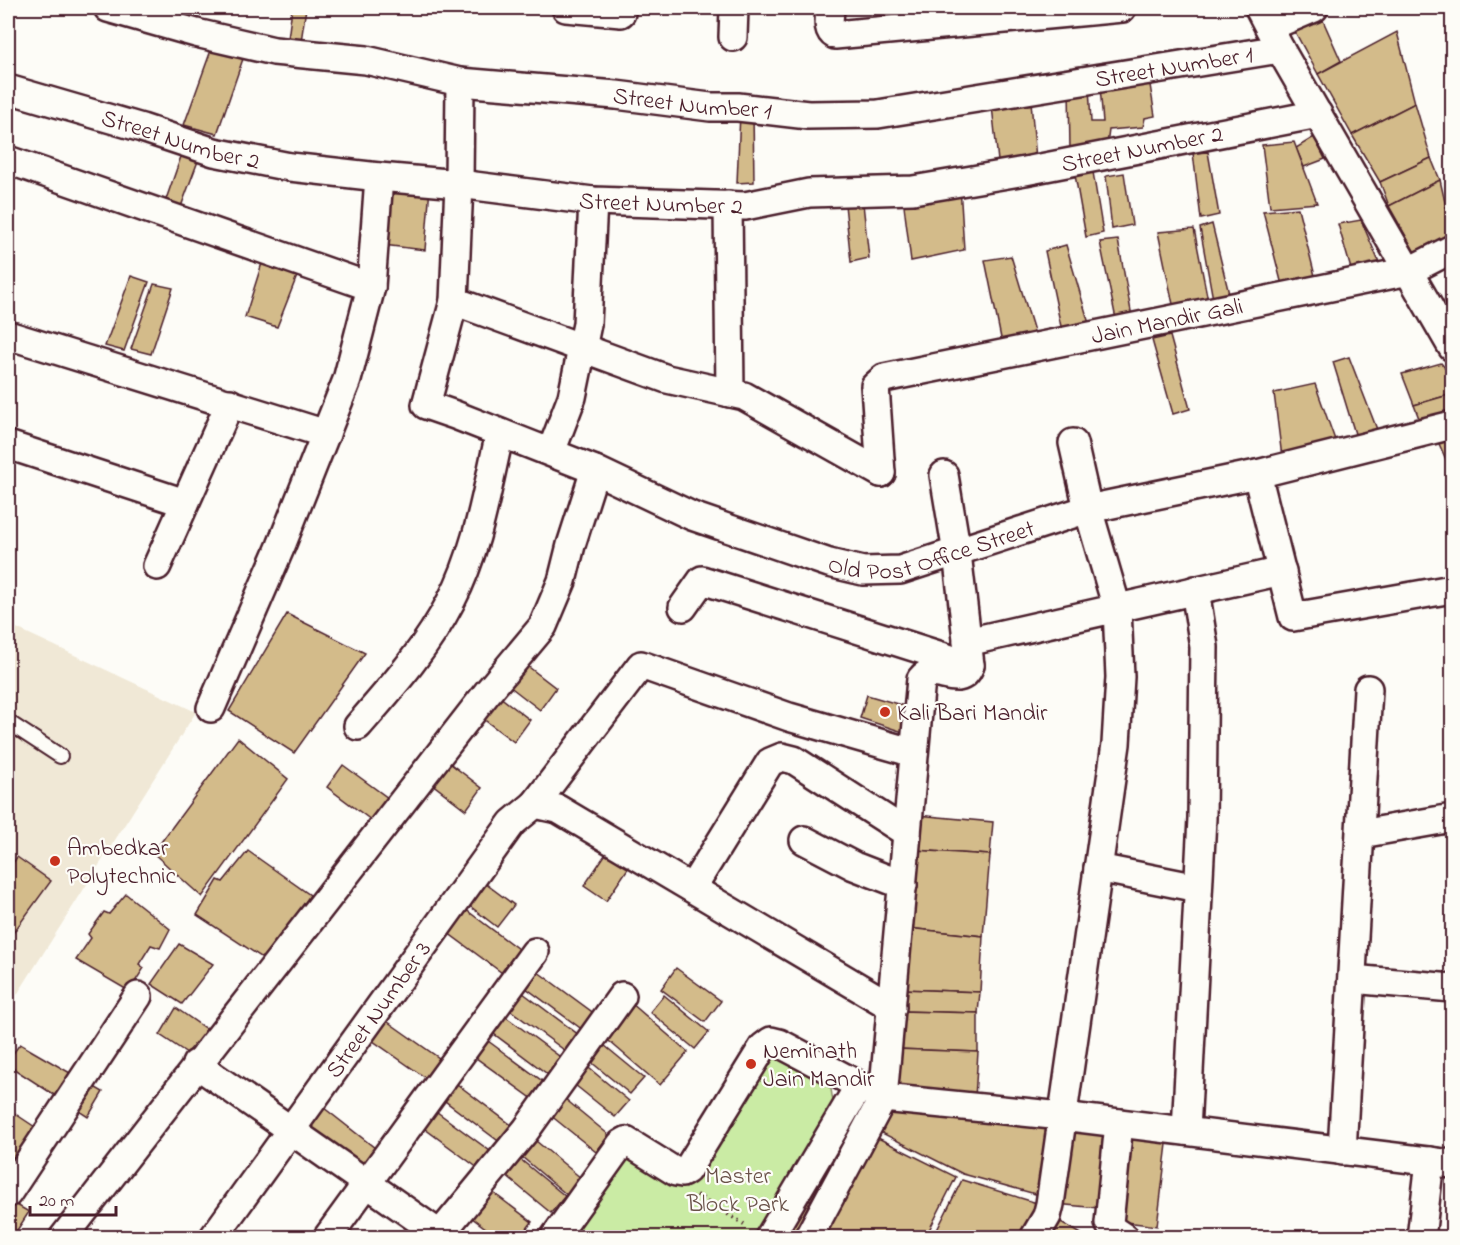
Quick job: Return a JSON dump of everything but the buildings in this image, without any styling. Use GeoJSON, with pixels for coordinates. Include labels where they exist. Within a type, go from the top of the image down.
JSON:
{"type":"FeatureCollection","features":[{"type":"Feature","properties":{"kind":"street","name":"Street Number 1"},"geometry":{"type":"LineString","coordinates":[[108,8],[196,33],[274,51],[366,60],[460,82],[616,95],[808,116],[879,114],[1269,28],[1314,8]]}},
{"type":"Feature","properties":{"kind":"street"},"geometry":{"type":"LineString","coordinates":[[566,8],[621,13],[621,8]]}},
{"type":"Feature","properties":{"kind":"street"},"geometry":{"type":"LineString","coordinates":[[733,37],[734,8]]}},
{"type":"Feature","properties":{"kind":"street"},"geometry":{"type":"LineString","coordinates":[[830,8],[829,28],[835,35],[926,17],[1122,8]]}},
{"type":"Feature","properties":{"kind":"street"},"geometry":{"type":"LineString","coordinates":[[1269,28],[1452,346]]}},
{"type":"Feature","properties":{"kind":"street"},"geometry":{"type":"LineString","coordinates":[[460,82],[454,301],[667,379],[730,393],[728,205]]}},
{"type":"Feature","properties":{"kind":"street","name":"Street Number 2"},"geometry":{"type":"LineString","coordinates":[[8,89],[142,128],[214,152],[290,167],[459,184],[593,201],[745,206],[809,194],[913,190],[1318,114]]}},
{"type":"Feature","properties":{"kind":"street"},"geometry":{"type":"LineString","coordinates":[[8,160],[371,287]]}},
{"type":"Feature","properties":{"kind":"street"},"geometry":{"type":"LineString","coordinates":[[211,708],[347,380],[371,287],[379,177]]}},
{"type":"Feature","properties":{"kind":"street"},"geometry":{"type":"LineString","coordinates":[[551,452],[572,397],[582,348],[588,312],[593,201]]}},
{"type":"Feature","properties":{"kind":"street","name":"Jain Mandir Gali"},"geometry":{"type":"LineString","coordinates":[[730,393],[744,396],[881,473],[875,386],[884,378],[1409,271],[1452,249]]}},
{"type":"Feature","properties":{"kind":"street","name":"Old Post Office Street"},"geometry":{"type":"LineString","coordinates":[[454,301],[426,405],[595,470],[692,516],[829,563],[863,572],[900,570],[1088,510],[1257,474],[1452,425]]}},
{"type":"Feature","properties":{"kind":"street"},"geometry":{"type":"LineString","coordinates":[[8,335],[326,434]]}},
{"type":"Feature","properties":{"kind":"street"},"geometry":{"type":"LineString","coordinates":[[157,566],[230,403]]}},
{"type":"Feature","properties":{"kind":"street"},"geometry":{"type":"LineString","coordinates":[[358,726],[418,656],[452,600],[473,546],[500,434]]}},
{"type":"Feature","properties":{"kind":"street"},"geometry":{"type":"LineString","coordinates":[[1034,1238],[1047,1216],[1050,1204],[1116,744],[1120,677],[1117,608],[1088,510],[1072,443]]}},
{"type":"Feature","properties":{"kind":"street"},"geometry":{"type":"LineString","coordinates":[[8,446],[185,503]]}},
{"type":"Feature","properties":{"kind":"street"},"geometry":{"type":"LineString","coordinates":[[63,1238],[196,1064],[487,693],[543,627],[562,581],[571,544],[595,470]]}},
{"type":"Feature","properties":{"kind":"street"},"geometry":{"type":"LineString","coordinates":[[1257,474],[1293,617],[1452,589]]}},
{"type":"Feature","properties":{"kind":"street"},"geometry":{"type":"LineString","coordinates":[[808,1238],[883,1098],[921,679],[929,673],[960,678],[967,673],[969,654],[945,476]]}},
{"type":"Feature","properties":{"kind":"street"},"geometry":{"type":"LineString","coordinates":[[683,607],[702,580],[969,654],[1117,608],[1282,571]]}},
{"type":"Feature","properties":{"kind":"street"},"geometry":{"type":"LineString","coordinates":[[1185,1131],[1202,818],[1204,647],[1195,590]]}},
{"type":"Feature","properties":{"kind":"street","name":"Street Number 3"},"geometry":{"type":"LineString","coordinates":[[213,1238],[512,823],[546,807],[641,666],[789,717],[914,753]]}},
{"type":"Feature","properties":{"kind":"street"},"geometry":{"type":"LineString","coordinates":[[1342,1151],[1368,689]]}},
{"type":"Feature","properties":{"kind":"street"},"geometry":{"type":"LineString","coordinates":[[692,888],[770,762],[782,757],[794,760],[907,833]]}},
{"type":"Feature","properties":{"kind":"street"},"geometry":{"type":"LineString","coordinates":[[546,807],[692,888],[892,1007]]}},
{"type":"Feature","properties":{"kind":"street"},"geometry":{"type":"LineString","coordinates":[[1361,834],[1452,818]]}},
{"type":"Feature","properties":{"kind":"street"},"geometry":{"type":"LineString","coordinates":[[804,840],[854,866],[903,885]]}},
{"type":"Feature","properties":{"kind":"street"},"geometry":{"type":"LineString","coordinates":[[1098,868],[1198,888]]}},
{"type":"Feature","properties":{"kind":"street"},"geometry":{"type":"LineString","coordinates":[[327,1238],[365,1182],[535,952]]}},
{"type":"Feature","properties":{"kind":"street"},"geometry":{"type":"LineString","coordinates":[[1352,979],[1452,988]]}},
{"type":"Feature","properties":{"kind":"street"},"geometry":{"type":"LineString","coordinates":[[8,1193],[138,996]]}},
{"type":"Feature","properties":{"kind":"street"},"geometry":{"type":"LineString","coordinates":[[196,1064],[440,1236],[526,1130],[622,996]]}},
{"type":"Feature","properties":{"kind":"street"},"geometry":{"type":"LineString","coordinates":[[554,1238],[621,1144],[626,1141],[676,1172],[682,1173],[687,1170],[763,1047],[771,1041],[779,1043],[883,1098],[1062,1116],[1441,1162],[1421,1238]]}},
{"type":"Feature","properties":{"kind":"street"},"geometry":{"type":"LineString","coordinates":[[761,1234],[859,1086]]}},
{"type":"Feature","properties":{"kind":"street"},"geometry":{"type":"LineString","coordinates":[[1119,1123],[1109,1223],[1113,1230],[1125,1238]]}},
{"type":"Feature","properties":{"kind":"lane"},"geometry":{"type":"LineString","coordinates":[[8,722],[60,756]]}},
{"type":"Feature","properties":{"kind":"path"},"geometry":{"type":"LineString","coordinates":[[696,1195],[761,1234]]}},
{"type":"Feature","properties":{"kind":"shaded area","name":"Ambedkar Polytechnic"},"geometry":{"type":"Polygon","coordinates":[[[8,624],[196,712],[8,1009],[8,624]]]}},
{"type":"Feature","properties":{"kind":"green space","name":"Master Block Park"},"geometry":{"type":"Polygon","coordinates":[[[770,1054],[830,1083],[835,1114],[762,1237],[564,1238],[628,1152],[686,1188],[770,1054]]]}},
{"type":"Feature","properties":{"kind":"place","name":"Kali Bari Mandir"},"geometry":{"type":"Point","coordinates":[885,712]}},
{"type":"Feature","properties":{"kind":"place","name":"Ambedkar Polytechnic"},"geometry":{"type":"Point","coordinates":[55,861]}},
{"type":"Feature","properties":{"kind":"place","name":"Neminath Jain Mandir"},"geometry":{"type":"Point","coordinates":[751,1064]}}]}
